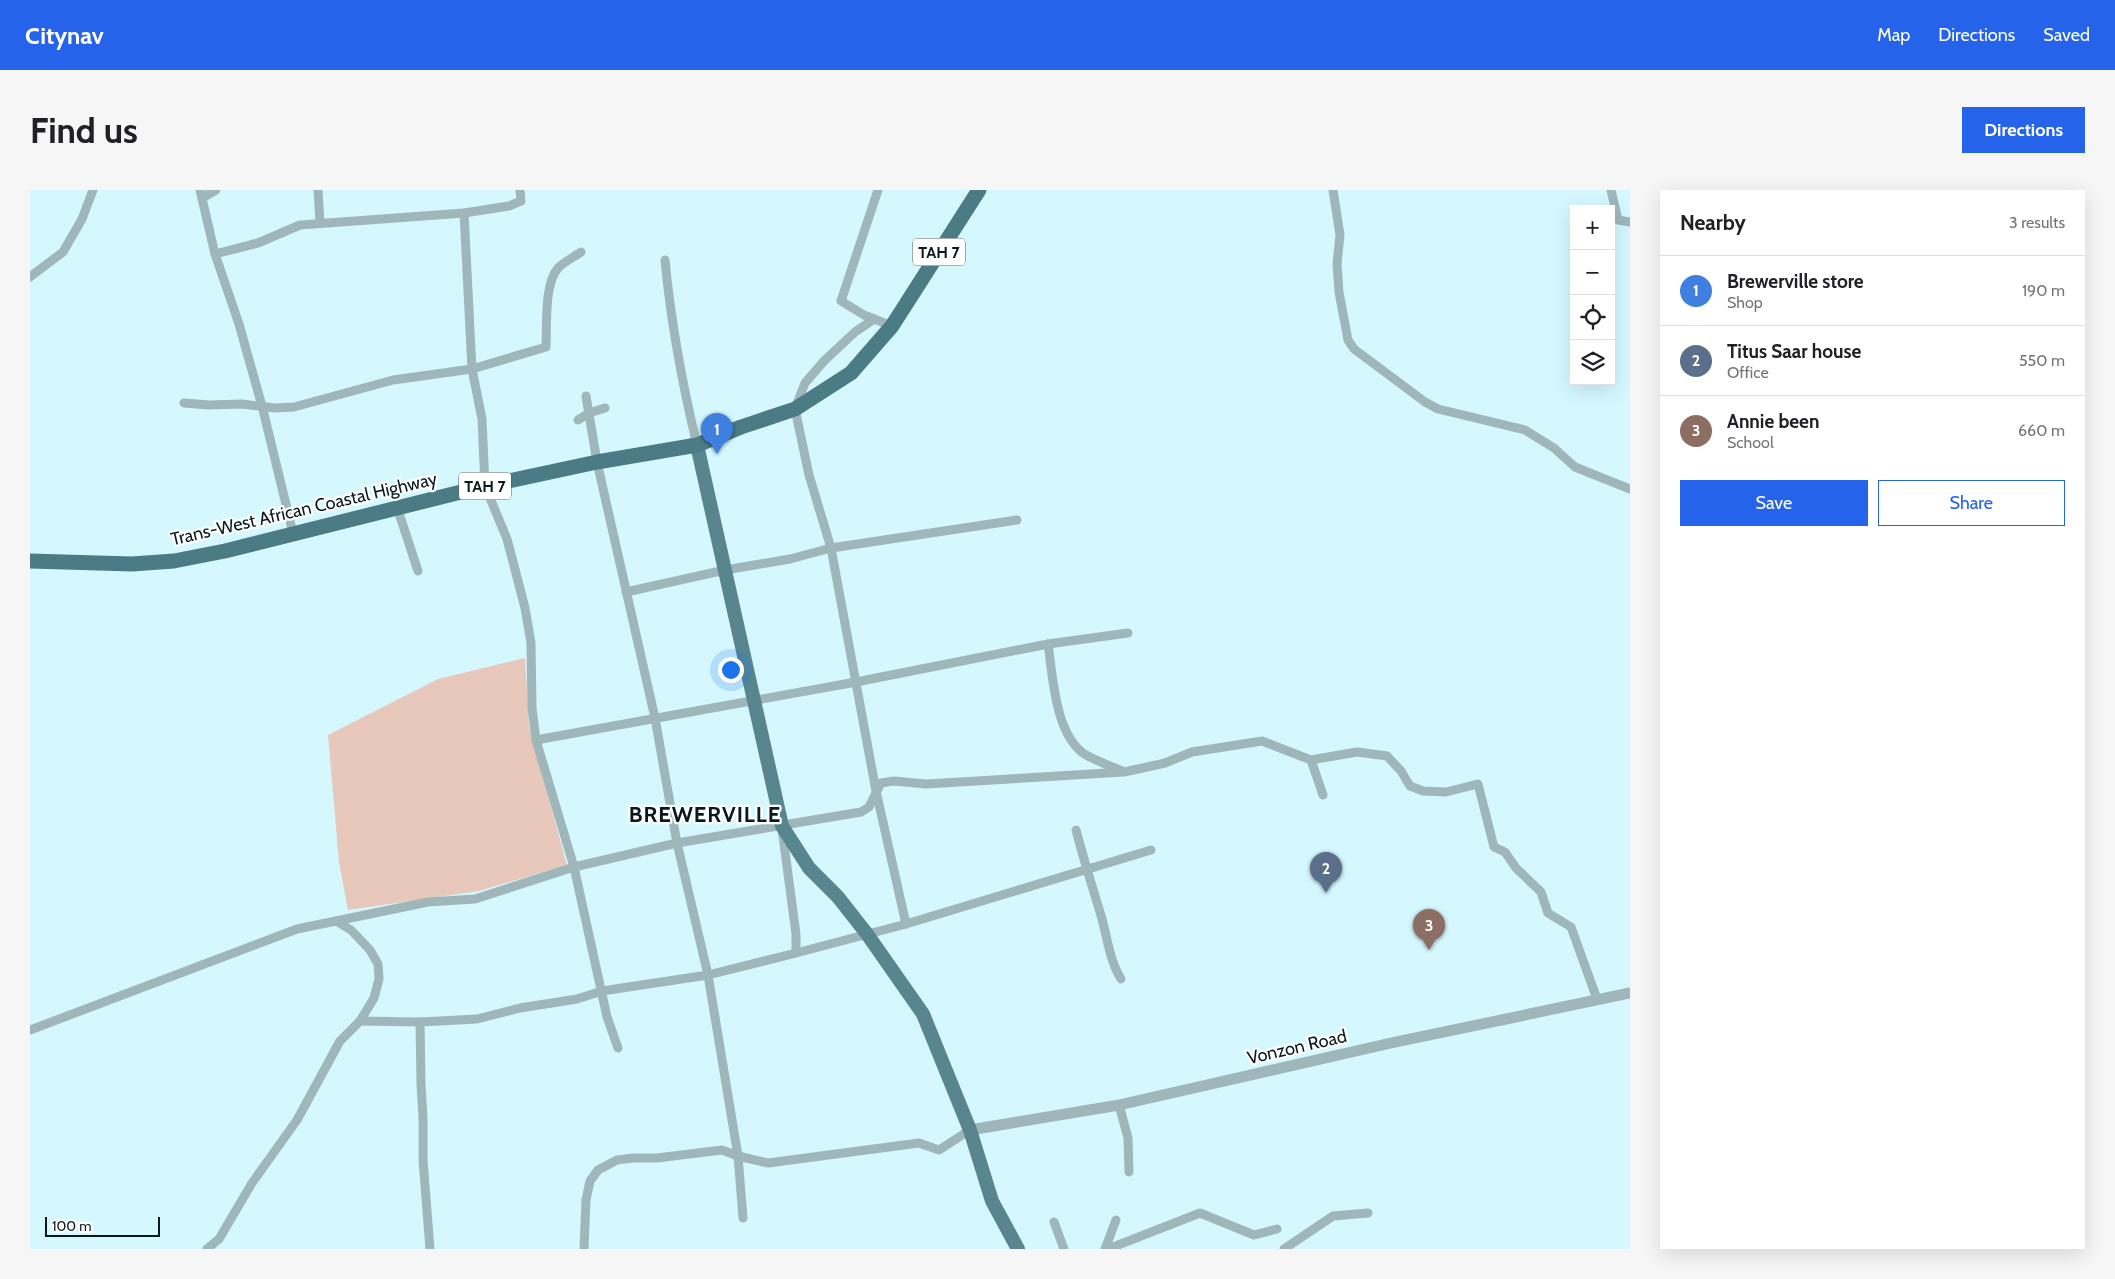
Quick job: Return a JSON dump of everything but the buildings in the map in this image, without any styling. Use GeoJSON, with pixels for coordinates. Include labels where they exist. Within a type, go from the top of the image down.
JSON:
{"type":"FeatureCollection","features":[{"type":"Feature","properties":{"kind":"highway","name":"Trans-West African Coastal Highway"},"geometry":{"type":"LineString","coordinates":[[30,560],[55,563],[132,564],[174,560],[225,551],[485,486],[597,462],[696,445],[741,427],[795,409],[851,373],[892,326],[979,190]]}},
{"type":"Feature","properties":{"kind":"main road"},"geometry":{"type":"LineString","coordinates":[[696,445],[782,826],[810,868],[838,897],[867,934],[923,1014],[970,1130],[992,1201],[1018,1249]]}},
{"type":"Feature","properties":{"kind":"street"},"geometry":{"type":"LineString","coordinates":[[30,277],[63,252],[82,219],[92,190]]}},
{"type":"Feature","properties":{"kind":"street"},"geometry":{"type":"LineString","coordinates":[[216,190],[201,194],[215,254],[239,324],[262,406],[293,533]]}},
{"type":"Feature","properties":{"kind":"street"},"geometry":{"type":"LineString","coordinates":[[318,190],[320,223]]}},
{"type":"Feature","properties":{"kind":"street"},"geometry":{"type":"LineString","coordinates":[[215,254],[258,244],[300,225],[464,213],[510,206],[521,200],[520,190]]}},
{"type":"Feature","properties":{"kind":"street"},"geometry":{"type":"LineString","coordinates":[[878,190],[841,301],[874,319],[892,326]]}},
{"type":"Feature","properties":{"kind":"street"},"geometry":{"type":"LineString","coordinates":[[1333,190],[1340,235],[1337,264],[1339,292],[1348,340],[1354,349],[1438,409],[1525,430],[1554,448],[1575,467],[1630,489]]}},
{"type":"Feature","properties":{"kind":"street"},"geometry":{"type":"LineString","coordinates":[[1611,190],[1614,194],[1618,220],[1630,222]]}},
{"type":"Feature","properties":{"kind":"street"},"geometry":{"type":"LineString","coordinates":[[464,213],[472,369],[482,419],[485,486],[508,539],[526,608],[531,644],[532,708],[536,740],[574,867],[608,1017],[618,1048]]}},
{"type":"Feature","properties":{"kind":"street"},"geometry":{"type":"LineString","coordinates":[[184,402],[209,405],[242,404],[275,408],[294,407],[393,380],[472,369],[546,347],[548,298],[551,282],[558,269],[581,252]]}},
{"type":"Feature","properties":{"kind":"street"},"geometry":{"type":"LineString","coordinates":[[665,260],[671,316],[682,381],[696,445]]}},
{"type":"Feature","properties":{"kind":"street"},"geometry":{"type":"LineString","coordinates":[[874,319],[855,332],[824,360],[805,383],[795,409],[809,474],[831,548],[876,792],[906,924]]}},
{"type":"Feature","properties":{"kind":"street"},"geometry":{"type":"LineString","coordinates":[[586,396],[597,462],[655,718],[678,843],[708,976],[738,1156],[744,1218]]}},
{"type":"Feature","properties":{"kind":"street"},"geometry":{"type":"LineString","coordinates":[[578,420],[589,413],[605,408]]}},
{"type":"Feature","properties":{"kind":"street"},"geometry":{"type":"LineString","coordinates":[[397,507],[418,572]]}},
{"type":"Feature","properties":{"kind":"street"},"geometry":{"type":"LineString","coordinates":[[626,592],[725,570],[790,559],[831,548],[1017,520]]}},
{"type":"Feature","properties":{"kind":"street"},"geometry":{"type":"LineString","coordinates":[[536,740],[856,682],[1048,644],[1128,633]]}},
{"type":"Feature","properties":{"kind":"street"},"geometry":{"type":"LineString","coordinates":[[1048,644],[1062,724],[1072,742],[1085,754],[1124,772]]}},
{"type":"Feature","properties":{"kind":"street"},"geometry":{"type":"LineString","coordinates":[[30,1030],[297,929],[428,902],[475,899],[574,867],[678,843],[861,812],[869,807],[882,784],[894,781],[926,784],[1124,772],[1165,763],[1192,752],[1262,741],[1311,760],[1358,752],[1387,756],[1401,771],[1410,786],[1423,791],[1446,792],[1478,784],[1494,847],[1505,852],[1516,868],[1542,892],[1548,913],[1571,927],[1597,999]]}},
{"type":"Feature","properties":{"kind":"street"},"geometry":{"type":"LineString","coordinates":[[1311,760],[1323,795]]}},
{"type":"Feature","properties":{"kind":"street"},"geometry":{"type":"LineString","coordinates":[[782,826],[782,840],[796,934],[796,953]]}},
{"type":"Feature","properties":{"kind":"street"},"geometry":{"type":"LineString","coordinates":[[1076,830],[1086,869],[1100,909],[1110,954],[1115,970],[1121,979]]}},
{"type":"Feature","properties":{"kind":"street"},"geometry":{"type":"LineString","coordinates":[[360,1021],[420,1022],[477,1019],[520,1008],[577,999],[602,991],[708,976],[906,924],[1150,850]]}},
{"type":"Feature","properties":{"kind":"street"},"geometry":{"type":"LineString","coordinates":[[207,1249],[219,1239],[252,1183],[297,1120],[340,1042],[360,1021],[374,998],[380,979],[378,964],[370,950],[351,930],[336,921]]}},
{"type":"Feature","properties":{"kind":"street","name":"Vonzon Road"},"geometry":{"type":"LineString","coordinates":[[970,1130],[1119,1105],[1391,1043],[1630,993]]}},
{"type":"Feature","properties":{"kind":"street"},"geometry":{"type":"LineString","coordinates":[[420,1022],[420,1085],[423,1117],[422,1160],[430,1249]]}},
{"type":"Feature","properties":{"kind":"street"},"geometry":{"type":"LineString","coordinates":[[1119,1105],[1128,1138],[1129,1172]]}},
{"type":"Feature","properties":{"kind":"street"},"geometry":{"type":"LineString","coordinates":[[584,1249],[586,1200],[590,1181],[598,1170],[617,1160],[657,1158],[722,1150],[768,1163],[919,1143],[939,1150],[970,1130]]}},
{"type":"Feature","properties":{"kind":"street"},"geometry":{"type":"LineString","coordinates":[[1284,1249],[1333,1216],[1368,1213]]}},
{"type":"Feature","properties":{"kind":"street"},"geometry":{"type":"LineString","coordinates":[[1107,1249],[1200,1214],[1254,1235],[1277,1229]]}},
{"type":"Feature","properties":{"kind":"street"},"geometry":{"type":"LineString","coordinates":[[1107,1249],[1116,1220]]}},
{"type":"Feature","properties":{"kind":"street"},"geometry":{"type":"LineString","coordinates":[[1054,1222],[1064,1249]]}},
{"type":"Feature","properties":{"kind":"shaded area"},"geometry":{"type":"Polygon","coordinates":[[[525,658],[529,727],[567,865],[479,891],[348,910],[339,862],[328,735],[438,679],[525,658]]]}},
{"type":"Feature","properties":{"kind":"place","name":"Brewerville store"},"geometry":{"type":"Point","coordinates":[717,454]}},
{"type":"Feature","properties":{"kind":"place","name":"Titus Saar house"},"geometry":{"type":"Point","coordinates":[1326,893]}},
{"type":"Feature","properties":{"kind":"place","name":"Annie been"},"geometry":{"type":"Point","coordinates":[1429,950]}},
{"type":"Feature","properties":{"kind":"district","name":"BREWERVILLE"},"geometry":{"type":"Point","coordinates":[705,814]}}]}
